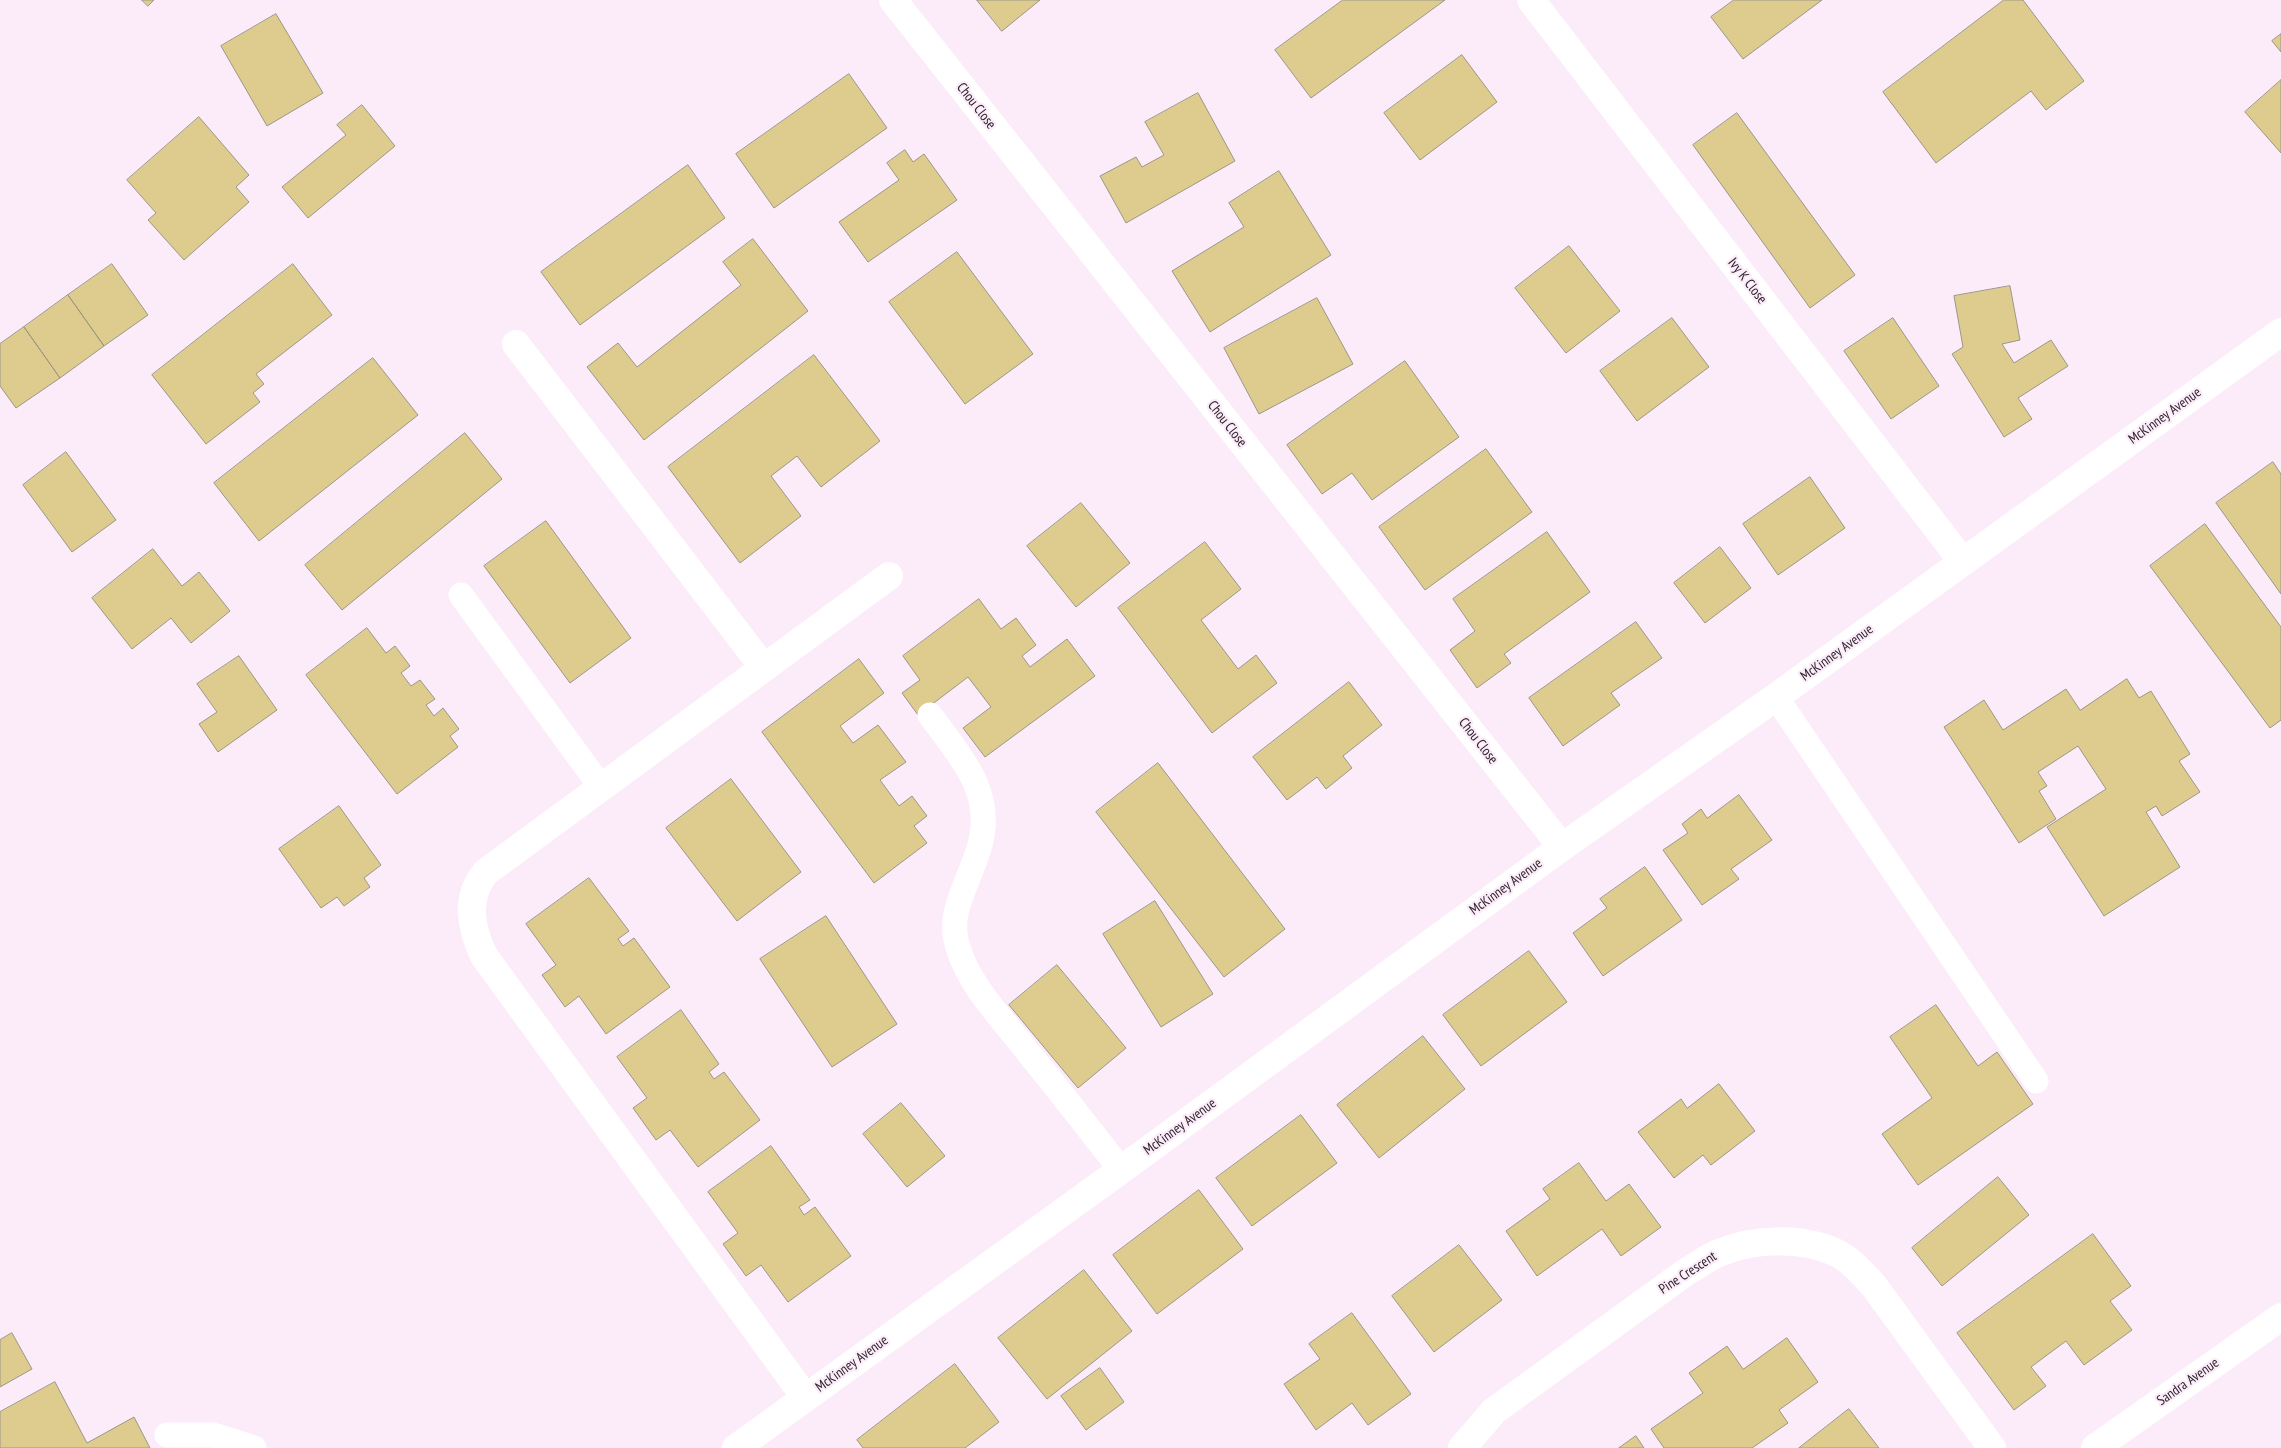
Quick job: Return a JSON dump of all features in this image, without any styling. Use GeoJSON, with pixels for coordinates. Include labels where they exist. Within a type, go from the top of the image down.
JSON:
{"type":"FeatureCollection","features":[{"type":"Feature","properties":{"kind":"street","name":"Chou Close"},"geometry":{"type":"LineString","coordinates":[[893,0],[1562,847]]}},
{"type":"Feature","properties":{"kind":"street","name":"Ivy K Close"},"geometry":{"type":"LineString","coordinates":[[1531,0],[1963,562]]}},
{"type":"Feature","properties":{"kind":"street","name":"McKinney Avenue"},"geometry":{"type":"LineString","coordinates":[[736,1448],[1121,1170],[1562,847],[1776,697],[2281,332]]}},
{"type":"Feature","properties":{"kind":"street"},"geometry":{"type":"LineString","coordinates":[[516,344],[764,668]]}},
{"type":"Feature","properties":{"kind":"street"},"geometry":{"type":"LineString","coordinates":[[806,1398],[490,964],[477,941],[471,912],[474,889],[486,872],[889,576]]}},
{"type":"Feature","properties":{"kind":"street","name":"Pine Crescent"},"geometry":{"type":"LineString","coordinates":[[1462,1448],[1494,1411],[1686,1272],[1718,1253],[1747,1244],[1780,1242],[1836,1253],[1854,1265],[1874,1286],[1992,1448]]}},
{"type":"Feature","properties":{"kind":"street","name":"Sandra Avenue"},"geometry":{"type":"LineString","coordinates":[[2095,1448],[2281,1317]]}},
{"type":"Feature","properties":{"kind":"lane"},"geometry":{"type":"LineString","coordinates":[[461,595],[601,787]]}},
{"type":"Feature","properties":{"kind":"lane"},"geometry":{"type":"LineString","coordinates":[[1776,697],[2036,1081]]}},
{"type":"Feature","properties":{"kind":"lane"},"geometry":{"type":"LineString","coordinates":[[930,715],[969,768],[975,780],[984,819],[982,837],[959,898],[955,917],[957,942],[963,958],[982,994],[1121,1170]]}},
{"type":"Feature","properties":{"kind":"lane"},"geometry":{"type":"LineString","coordinates":[[167,1435],[213,1435],[254,1448]]}},
{"type":"Feature","properties":{"kind":"building"},"geometry":{"type":"Polygon","coordinates":[[[142,0],[154,0],[148,6],[142,0]]]}},
{"type":"Feature","properties":{"kind":"building"},"geometry":{"type":"Polygon","coordinates":[[[977,0],[1040,0],[1002,31],[977,0]]]}},
{"type":"Feature","properties":{"kind":"building"},"geometry":{"type":"Polygon","coordinates":[[[1343,0],[1445,0],[1311,98],[1275,50],[1343,0]]]}},
{"type":"Feature","properties":{"kind":"building"},"geometry":{"type":"Polygon","coordinates":[[[1734,0],[1822,0],[1743,59],[1711,17],[1734,0]]]}},
{"type":"Feature","properties":{"kind":"building"},"geometry":{"type":"Polygon","coordinates":[[[2004,0],[2023,0],[2084,81],[2046,110],[2031,91],[1936,163],[1883,92],[2004,0]]]}},
{"type":"Feature","properties":{"kind":"building"},"geometry":{"type":"Polygon","coordinates":[[[276,14],[323,93],[267,126],[221,46],[276,14]]]}},
{"type":"Feature","properties":{"kind":"building"},"geometry":{"type":"Polygon","coordinates":[[[2281,34],[2281,52],[2272,41],[2281,34]]]}},
{"type":"Feature","properties":{"kind":"building"},"geometry":{"type":"Polygon","coordinates":[[[1462,55],[1497,102],[1420,160],[1384,113],[1462,55]]]}},
{"type":"Feature","properties":{"kind":"building"},"geometry":{"type":"Polygon","coordinates":[[[849,74],[887,128],[774,208],[736,154],[849,74]]]}},
{"type":"Feature","properties":{"kind":"building"},"geometry":{"type":"Polygon","coordinates":[[[2281,80],[2281,153],[2245,112],[2281,80]]]}},
{"type":"Feature","properties":{"kind":"building"},"geometry":{"type":"Polygon","coordinates":[[[1198,93],[1235,161],[1126,223],[1100,176],[1136,157],[1142,167],[1164,155],[1145,122],[1198,93]]]}},
{"type":"Feature","properties":{"kind":"building"},"geometry":{"type":"Polygon","coordinates":[[[362,105],[395,146],[308,218],[282,187],[346,135],[337,125],[362,105]]]}},
{"type":"Feature","properties":{"kind":"building"},"geometry":{"type":"Polygon","coordinates":[[[1737,113],[1855,275],[1810,308],[1693,145],[1737,113]]]}},
{"type":"Feature","properties":{"kind":"building"},"geometry":{"type":"Polygon","coordinates":[[[199,117],[249,175],[236,187],[249,202],[184,260],[148,220],[156,213],[127,180],[199,117]]]}},
{"type":"Feature","properties":{"kind":"building"},"geometry":{"type":"Polygon","coordinates":[[[905,150],[913,162],[924,154],[957,200],[868,262],[839,222],[899,180],[887,163],[905,150]]]}},
{"type":"Feature","properties":{"kind":"building"},"geometry":{"type":"Polygon","coordinates":[[[688,165],[725,218],[580,325],[541,272],[688,165]]]}},
{"type":"Feature","properties":{"kind":"building"},"geometry":{"type":"Polygon","coordinates":[[[1279,171],[1331,255],[1210,332],[1172,271],[1244,227],[1229,203],[1279,171]]]}},
{"type":"Feature","properties":{"kind":"building"},"geometry":{"type":"Polygon","coordinates":[[[753,239],[808,311],[644,440],[587,367],[618,343],[637,367],[741,285],[723,262],[753,239]]]}},
{"type":"Feature","properties":{"kind":"building"},"geometry":{"type":"Polygon","coordinates":[[[1569,246],[1620,311],[1566,353],[1515,288],[1569,246]]]}},
{"type":"Feature","properties":{"kind":"building"},"geometry":{"type":"Polygon","coordinates":[[[957,252],[1033,354],[965,404],[889,302],[957,252]]]}},
{"type":"Feature","properties":{"kind":"building"},"geometry":{"type":"Polygon","coordinates":[[[112,264],[148,315],[104,346],[68,295],[112,264]]]}},
{"type":"Feature","properties":{"kind":"building"},"geometry":{"type":"Polygon","coordinates":[[[293,264],[332,315],[256,374],[264,384],[253,393],[260,402],[206,444],[152,375],[293,264]]]}},
{"type":"Feature","properties":{"kind":"building"},"geometry":{"type":"Polygon","coordinates":[[[2010,286],[2020,340],[2002,344],[2014,363],[2051,340],[2068,366],[2018,398],[2032,419],[2004,437],[1952,354],[1963,347],[1954,296],[2010,286]]]}},
{"type":"Feature","properties":{"kind":"building"},"geometry":{"type":"Polygon","coordinates":[[[68,295],[104,346],[60,378],[24,327],[68,295]]]}},
{"type":"Feature","properties":{"kind":"building"},"geometry":{"type":"Polygon","coordinates":[[[1317,298],[1353,364],[1259,414],[1224,348],[1317,298]]]}},
{"type":"Feature","properties":{"kind":"building"},"geometry":{"type":"Polygon","coordinates":[[[1672,318],[1709,367],[1637,421],[1600,371],[1672,318]]]}},
{"type":"Feature","properties":{"kind":"building"},"geometry":{"type":"Polygon","coordinates":[[[1893,318],[1939,386],[1891,419],[1844,351],[1893,318]]]}},
{"type":"Feature","properties":{"kind":"building"},"geometry":{"type":"Polygon","coordinates":[[[24,327],[60,378],[16,408],[0,386],[0,344],[24,327]]]}},
{"type":"Feature","properties":{"kind":"building"},"geometry":{"type":"Polygon","coordinates":[[[814,355],[880,441],[821,487],[797,456],[771,476],[801,516],[740,563],[668,467],[814,355]]]}},
{"type":"Feature","properties":{"kind":"building"},"geometry":{"type":"Polygon","coordinates":[[[373,358],[418,415],[259,541],[214,483],[373,358]]]}},
{"type":"Feature","properties":{"kind":"building"},"geometry":{"type":"Polygon","coordinates":[[[1405,361],[1459,437],[1372,500],[1352,473],[1322,494],[1287,445],[1405,361]]]}},
{"type":"Feature","properties":{"kind":"building"},"geometry":{"type":"Polygon","coordinates":[[[465,433],[502,479],[342,610],[305,565],[465,433]]]}},
{"type":"Feature","properties":{"kind":"building"},"geometry":{"type":"Polygon","coordinates":[[[1486,449],[1532,512],[1425,590],[1379,527],[1486,449]]]}},
{"type":"Feature","properties":{"kind":"building"},"geometry":{"type":"Polygon","coordinates":[[[66,452],[116,520],[72,552],[23,485],[66,452]]]}},
{"type":"Feature","properties":{"kind":"building"},"geometry":{"type":"Polygon","coordinates":[[[2273,462],[2281,474],[2281,594],[2216,503],[2273,462]]]}},
{"type":"Feature","properties":{"kind":"building"},"geometry":{"type":"Polygon","coordinates":[[[1810,477],[1845,528],[1778,575],[1743,524],[1810,477]]]}},
{"type":"Feature","properties":{"kind":"building"},"geometry":{"type":"Polygon","coordinates":[[[1081,503],[1130,563],[1076,607],[1027,546],[1081,503]]]}},
{"type":"Feature","properties":{"kind":"building"},"geometry":{"type":"Polygon","coordinates":[[[546,521],[631,638],[570,683],[484,566],[546,521]]]}},
{"type":"Feature","properties":{"kind":"building"},"geometry":{"type":"Polygon","coordinates":[[[2205,524],[2281,627],[2281,720],[2270,728],[2150,566],[2205,524]]]}},
{"type":"Feature","properties":{"kind":"building"},"geometry":{"type":"Polygon","coordinates":[[[1547,532],[1590,592],[1504,654],[1511,663],[1477,688],[1450,650],[1475,631],[1453,599],[1547,532]]]}},
{"type":"Feature","properties":{"kind":"building"},"geometry":{"type":"Polygon","coordinates":[[[1205,542],[1241,589],[1201,620],[1238,669],[1256,655],[1277,683],[1212,733],[1118,608],[1205,542]]]}},
{"type":"Feature","properties":{"kind":"building"},"geometry":{"type":"Polygon","coordinates":[[[1720,547],[1751,588],[1705,623],[1674,583],[1720,547]]]}},
{"type":"Feature","properties":{"kind":"building"},"geometry":{"type":"Polygon","coordinates":[[[153,549],[182,586],[199,572],[230,611],[191,643],[171,618],[132,649],[92,598],[153,549]]]}},
{"type":"Feature","properties":{"kind":"building"},"geometry":{"type":"Polygon","coordinates":[[[979,599],[1001,629],[1016,618],[1036,645],[1022,656],[1030,667],[1067,639],[1095,676],[985,757],[963,728],[991,707],[968,677],[918,715],[902,693],[920,680],[903,656],[979,599]]]}},
{"type":"Feature","properties":{"kind":"building"},"geometry":{"type":"Polygon","coordinates":[[[1636,622],[1662,658],[1611,693],[1620,705],[1563,746],[1529,698],[1636,622]]]}},
{"type":"Feature","properties":{"kind":"building"},"geometry":{"type":"Polygon","coordinates":[[[367,628],[386,653],[395,646],[410,666],[401,673],[411,686],[420,680],[435,699],[426,705],[434,716],[443,708],[459,729],[450,736],[458,747],[397,794],[306,675],[367,628]]]}},
{"type":"Feature","properties":{"kind":"building"},"geometry":{"type":"Polygon","coordinates":[[[239,656],[277,710],[218,752],[199,724],[217,712],[197,684],[239,656]]]}},
{"type":"Feature","properties":{"kind":"building"},"geometry":{"type":"Polygon","coordinates":[[[859,659],[884,693],[840,726],[853,743],[878,725],[906,762],[880,780],[899,806],[912,796],[927,816],[914,826],[927,843],[874,883],[762,732],[859,659]]]}},
{"type":"Feature","properties":{"kind":"building"},"geometry":{"type":"Polygon","coordinates":[[[2127,679],[2139,698],[2151,691],[2190,754],[2179,761],[2200,792],[2162,816],[2156,806],[2146,812],[2180,867],[2104,916],[2047,827],[2106,789],[2078,746],[2038,772],[2047,786],[2039,791],[2056,819],[2019,843],[1944,727],[1984,700],[2003,730],[2066,689],[2080,710],[2127,679]]]}},
{"type":"Feature","properties":{"kind":"building"},"geometry":{"type":"Polygon","coordinates":[[[1349,682],[1382,725],[1343,756],[1352,768],[1326,789],[1317,777],[1287,800],[1253,757],[1349,682]]]}},
{"type":"Feature","properties":{"kind":"building"},"geometry":{"type":"Polygon","coordinates":[[[1158,763],[1285,929],[1224,977],[1096,812],[1158,763]]]}},
{"type":"Feature","properties":{"kind":"building"},"geometry":{"type":"Polygon","coordinates":[[[731,779],[801,872],[737,921],[666,828],[731,779]]]}},
{"type":"Feature","properties":{"kind":"building"},"geometry":{"type":"Polygon","coordinates":[[[1739,795],[1772,840],[1731,869],[1739,879],[1702,905],[1663,850],[1688,833],[1682,824],[1701,809],[1707,818],[1739,795]]]}},
{"type":"Feature","properties":{"kind":"building"},"geometry":{"type":"Polygon","coordinates":[[[339,806],[381,865],[364,878],[370,887],[344,906],[337,897],[321,908],[279,849],[339,806]]]}},
{"type":"Feature","properties":{"kind":"building"},"geometry":{"type":"Polygon","coordinates":[[[1645,867],[1682,920],[1603,976],[1573,933],[1607,908],[1600,899],[1645,867]]]}},
{"type":"Feature","properties":{"kind":"building"},"geometry":{"type":"Polygon","coordinates":[[[589,878],[629,931],[618,939],[623,946],[634,938],[670,987],[606,1034],[579,996],[565,1007],[542,975],[556,965],[526,924],[589,878]]]}},
{"type":"Feature","properties":{"kind":"building"},"geometry":{"type":"Polygon","coordinates":[[[1155,901],[1213,994],[1161,1027],[1103,934],[1155,901]]]}},
{"type":"Feature","properties":{"kind":"building"},"geometry":{"type":"Polygon","coordinates":[[[826,916],[897,1024],[832,1067],[760,959],[826,916]]]}},
{"type":"Feature","properties":{"kind":"building"},"geometry":{"type":"Polygon","coordinates":[[[1529,951],[1567,1002],[1481,1066],[1443,1015],[1529,951]]]}},
{"type":"Feature","properties":{"kind":"building"},"geometry":{"type":"Polygon","coordinates":[[[1057,965],[1126,1048],[1078,1088],[1009,1005],[1057,965]]]}},
{"type":"Feature","properties":{"kind":"building"},"geometry":{"type":"Polygon","coordinates":[[[1936,1005],[1978,1066],[1997,1052],[2033,1104],[1918,1185],[1882,1134],[1932,1098],[1890,1037],[1936,1005]]]}},
{"type":"Feature","properties":{"kind":"building"},"geometry":{"type":"Polygon","coordinates":[[[681,1010],[719,1064],[709,1072],[714,1079],[724,1072],[760,1120],[698,1167],[670,1130],[656,1140],[633,1108],[647,1098],[617,1057],[681,1010]]]}},
{"type":"Feature","properties":{"kind":"building"},"geometry":{"type":"Polygon","coordinates":[[[1423,1036],[1465,1089],[1379,1158],[1337,1105],[1423,1036]]]}},
{"type":"Feature","properties":{"kind":"building"},"geometry":{"type":"Polygon","coordinates":[[[1719,1084],[1755,1131],[1711,1165],[1703,1155],[1674,1178],[1638,1132],[1681,1099],[1687,1108],[1719,1084]]]}},
{"type":"Feature","properties":{"kind":"building"},"geometry":{"type":"Polygon","coordinates":[[[901,1103],[945,1156],[907,1187],[863,1134],[901,1103]]]}},
{"type":"Feature","properties":{"kind":"building"},"geometry":{"type":"Polygon","coordinates":[[[1301,1115],[1337,1163],[1252,1226],[1216,1178],[1301,1115]]]}},
{"type":"Feature","properties":{"kind":"building"},"geometry":{"type":"Polygon","coordinates":[[[771,1146],[810,1200],[799,1207],[804,1215],[815,1207],[851,1256],[788,1302],[761,1265],[746,1276],[723,1244],[738,1233],[708,1192],[771,1146]]]}},
{"type":"Feature","properties":{"kind":"building"},"geometry":{"type":"Polygon","coordinates":[[[1579,1163],[1606,1201],[1629,1184],[1661,1227],[1621,1256],[1602,1229],[1537,1276],[1506,1231],[1550,1199],[1543,1189],[1579,1163]]]}},
{"type":"Feature","properties":{"kind":"building"},"geometry":{"type":"Polygon","coordinates":[[[1998,1177],[2029,1215],[1942,1286],[1912,1248],[1998,1177]]]}},
{"type":"Feature","properties":{"kind":"building"},"geometry":{"type":"Polygon","coordinates":[[[1199,1190],[1243,1249],[1157,1314],[1113,1255],[1199,1190]]]}},
{"type":"Feature","properties":{"kind":"building"},"geometry":{"type":"Polygon","coordinates":[[[2093,1234],[2131,1286],[2110,1301],[2132,1330],[2084,1365],[2066,1341],[2031,1367],[2046,1386],[2014,1410],[1957,1333],[2093,1234]]]}},
{"type":"Feature","properties":{"kind":"building"},"geometry":{"type":"Polygon","coordinates":[[[1459,1245],[1502,1300],[1434,1352],[1392,1296],[1459,1245]]]}},
{"type":"Feature","properties":{"kind":"building"},"geometry":{"type":"Polygon","coordinates":[[[1084,1270],[1132,1331],[1047,1399],[998,1338],[1084,1270]]]}},
{"type":"Feature","properties":{"kind":"building"},"geometry":{"type":"Polygon","coordinates":[[[1352,1313],[1411,1394],[1368,1425],[1352,1403],[1316,1430],[1284,1384],[1320,1359],[1309,1344],[1352,1313]]]}},
{"type":"Feature","properties":{"kind":"building"},"geometry":{"type":"Polygon","coordinates":[[[12,1333],[32,1369],[0,1387],[0,1340],[12,1333]]]}},
{"type":"Feature","properties":{"kind":"building"},"geometry":{"type":"Polygon","coordinates":[[[1787,1338],[1818,1382],[1779,1410],[1788,1423],[1752,1448],[1664,1448],[1651,1429],[1703,1393],[1689,1373],[1727,1346],[1743,1369],[1787,1338]]]}},
{"type":"Feature","properties":{"kind":"building"},"geometry":{"type":"Polygon","coordinates":[[[955,1364],[999,1422],[965,1448],[863,1448],[857,1440],[955,1364]]]}},
{"type":"Feature","properties":{"kind":"building"},"geometry":{"type":"Polygon","coordinates":[[[1100,1368],[1124,1402],[1086,1430],[1061,1396],[1100,1368]]]}},
{"type":"Feature","properties":{"kind":"building"},"geometry":{"type":"Polygon","coordinates":[[[55,1382],[87,1443],[134,1417],[150,1448],[0,1448],[0,1412],[55,1382]]]}},
{"type":"Feature","properties":{"kind":"building"},"geometry":{"type":"Polygon","coordinates":[[[1849,1409],[1879,1448],[1799,1448],[1849,1409]]]}},
{"type":"Feature","properties":{"kind":"building"},"geometry":{"type":"Polygon","coordinates":[[[1636,1436],[1644,1448],[1619,1448],[1636,1436]]]}}]}
